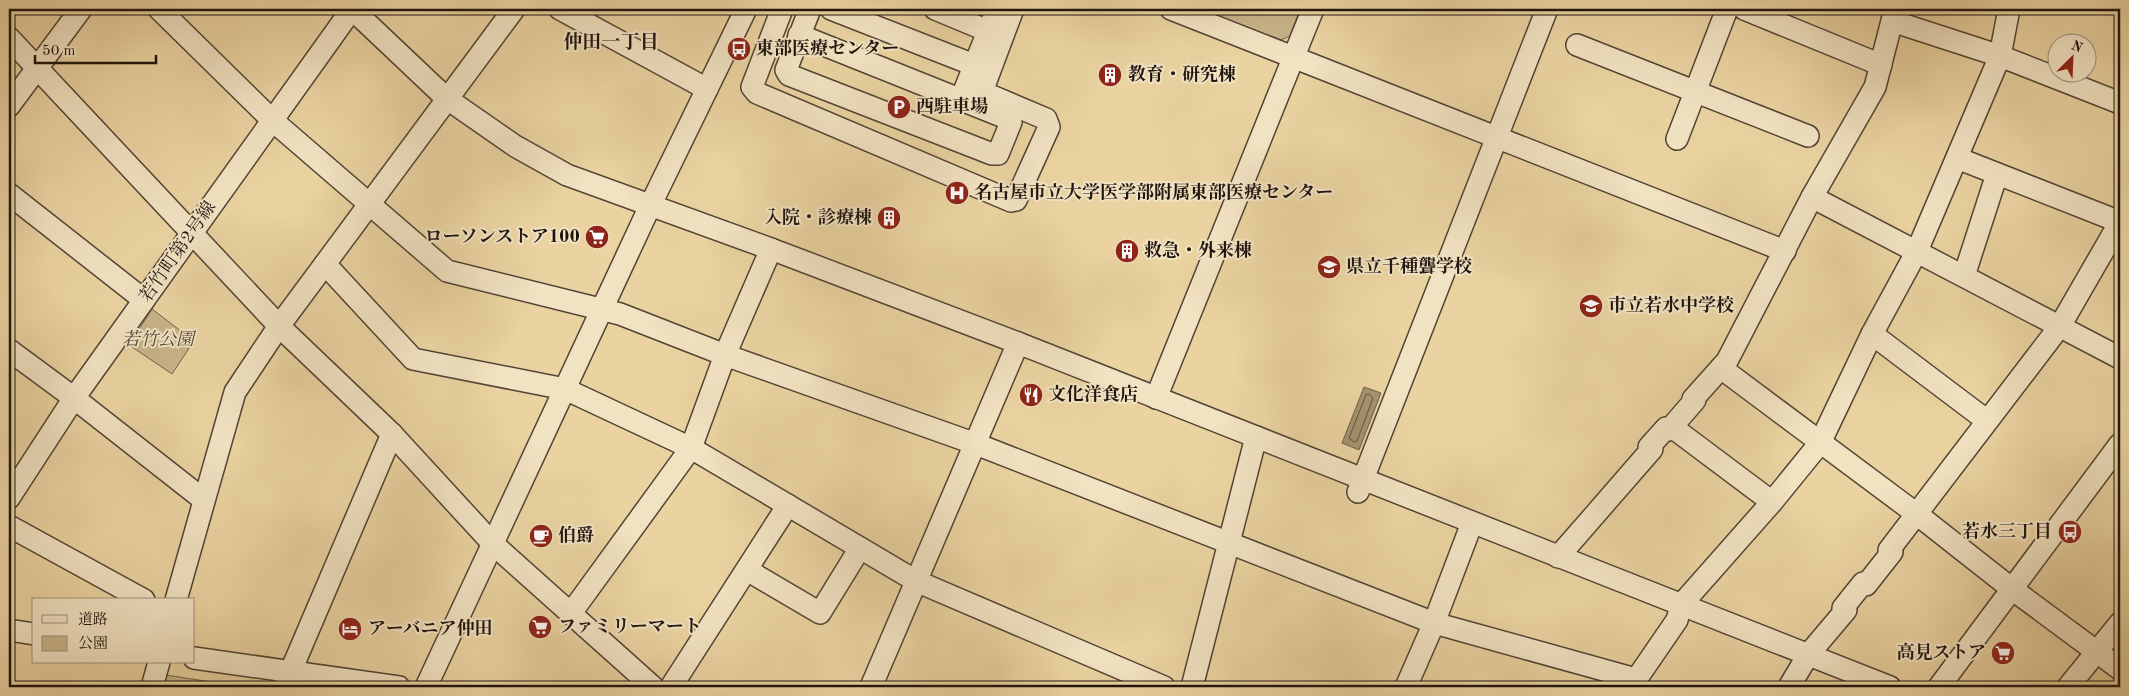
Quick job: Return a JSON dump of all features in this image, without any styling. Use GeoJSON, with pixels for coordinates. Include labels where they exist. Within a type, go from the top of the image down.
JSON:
{"type":"FeatureCollection","features":[{"type":"Feature","properties":{"kind":"street"},"geometry":{"type":"LineString","coordinates":[[9,106],[81,9]]}},
{"type":"Feature","properties":{"kind":"street"},"geometry":{"type":"LineString","coordinates":[[159,9],[272,120],[446,271],[603,308],[976,444],[1434,623],[1633,683],[1677,620],[1681,605],[1772,502],[1820,444],[1872,334],[1918,251],[2000,56],[2009,9]]}},
{"type":"Feature","properties":{"kind":"street"},"geometry":{"type":"LineString","coordinates":[[352,9],[446,98],[515,146],[567,175],[771,249],[1018,343],[1256,437],[1360,485],[1472,523],[1890,687]]}},
{"type":"Feature","properties":{"kind":"street","name":"若竹町第2号線"},"geometry":{"type":"LineString","coordinates":[[9,498],[74,398],[352,9]]}},
{"type":"Feature","properties":{"kind":"street"},"geometry":{"type":"LineString","coordinates":[[177,598],[235,392],[279,326],[446,98],[514,9]]}},
{"type":"Feature","properties":{"kind":"street"},"geometry":{"type":"LineString","coordinates":[[560,9],[707,89]]}},
{"type":"Feature","properties":{"kind":"street"},"geometry":{"type":"LineString","coordinates":[[782,9],[752,87],[758,93],[1011,201],[1016,200],[1049,127],[1046,119],[987,94],[983,89],[1013,9]]}},
{"type":"Feature","properties":{"kind":"street"},"geometry":{"type":"LineString","coordinates":[[832,9],[974,65]]}},
{"type":"Feature","properties":{"kind":"street"},"geometry":{"type":"LineString","coordinates":[[935,9],[988,30]]}},
{"type":"Feature","properties":{"kind":"street"},"geometry":{"type":"LineString","coordinates":[[961,99],[997,9]]}},
{"type":"Feature","properties":{"kind":"street"},"geometry":{"type":"LineString","coordinates":[[1171,9],[1785,251]]}},
{"type":"Feature","properties":{"kind":"street"},"geometry":{"type":"LineString","coordinates":[[1156,398],[1313,9]]}},
{"type":"Feature","properties":{"kind":"street"},"geometry":{"type":"LineString","coordinates":[[1360,485],[1548,9]]}},
{"type":"Feature","properties":{"kind":"street"},"geometry":{"type":"LineString","coordinates":[[1677,138],[1727,9]]}},
{"type":"Feature","properties":{"kind":"street"},"geometry":{"type":"LineString","coordinates":[[1744,9],[1881,65]]}},
{"type":"Feature","properties":{"kind":"street"},"geometry":{"type":"LineString","coordinates":[[426,687],[650,206],[707,89],[739,12]]}},
{"type":"Feature","properties":{"kind":"street"},"geometry":{"type":"LineString","coordinates":[[1558,557],[1652,449],[1650,447],[1666,428],[1669,430],[1672,427],[1695,400],[1693,399],[1727,361],[1812,197],[1875,86],[1894,15],[2120,103]]}},
{"type":"Feature","properties":{"kind":"street"},"geometry":{"type":"LineString","coordinates":[[802,19],[961,99],[1009,119],[1011,122],[998,154],[992,154],[789,74],[786,70],[802,19]]}},
{"type":"Feature","properties":{"kind":"street"},"geometry":{"type":"LineString","coordinates":[[9,38],[191,234],[279,326],[392,434],[493,544],[653,687]]}},
{"type":"Feature","properties":{"kind":"street"},"geometry":{"type":"LineString","coordinates":[[1577,45],[1808,136]]}},
{"type":"Feature","properties":{"kind":"street"},"geometry":{"type":"LineString","coordinates":[[1789,687],[1808,655],[1846,610],[1843,608],[1863,582],[1866,585],[1892,552],[1889,550],[1918,515],[1986,420],[2060,326],[2120,222],[1957,158]]}},
{"type":"Feature","properties":{"kind":"street"},"geometry":{"type":"LineString","coordinates":[[1964,276],[1997,174]]}},
{"type":"Feature","properties":{"kind":"street"},"geometry":{"type":"LineString","coordinates":[[9,194],[144,300]]}},
{"type":"Feature","properties":{"kind":"street"},"geometry":{"type":"LineString","coordinates":[[1812,197],[2120,358]]}},
{"type":"Feature","properties":{"kind":"street"},"geometry":{"type":"LineString","coordinates":[[572,613],[691,448],[725,354],[771,249]]}},
{"type":"Feature","properties":{"kind":"street"},"geometry":{"type":"LineString","coordinates":[[325,264],[414,359],[565,389],[691,448],[916,581],[1164,687]]}},
{"type":"Feature","properties":{"kind":"street"},"geometry":{"type":"LineString","coordinates":[[1872,334],[1986,420]]}},
{"type":"Feature","properties":{"kind":"street"},"geometry":{"type":"LineString","coordinates":[[871,687],[1018,343]]}},
{"type":"Feature","properties":{"kind":"street"},"geometry":{"type":"LineString","coordinates":[[9,350],[74,398],[204,500]]}},
{"type":"Feature","properties":{"kind":"street"},"geometry":{"type":"LineString","coordinates":[[1721,368],[2120,669]]}},
{"type":"Feature","properties":{"kind":"street"},"geometry":{"type":"LineString","coordinates":[[1672,427],[1772,502]]}},
{"type":"Feature","properties":{"kind":"street"},"geometry":{"type":"LineString","coordinates":[[287,680],[392,434]]}},
{"type":"Feature","properties":{"kind":"street"},"geometry":{"type":"LineString","coordinates":[[1192,687],[1256,437]]}},
{"type":"Feature","properties":{"kind":"street"},"geometry":{"type":"LineString","coordinates":[[1938,687],[2120,444]]}},
{"type":"Feature","properties":{"kind":"street"},"geometry":{"type":"LineString","coordinates":[[671,687],[788,505]]}},
{"type":"Feature","properties":{"kind":"street"},"geometry":{"type":"LineString","coordinates":[[1406,687],[1434,623],[1472,523]]}},
{"type":"Feature","properties":{"kind":"street"},"geometry":{"type":"LineString","coordinates":[[9,526],[140,598]]}},
{"type":"Feature","properties":{"kind":"street"},"geometry":{"type":"LineString","coordinates":[[747,570],[820,613],[860,548]]}},
{"type":"Feature","properties":{"kind":"street"},"geometry":{"type":"LineString","coordinates":[[2068,687],[2120,623]]}},
{"type":"Feature","properties":{"kind":"street"},"geometry":{"type":"LineString","coordinates":[[9,630],[32,634]]}},
{"type":"Feature","properties":{"kind":"street"},"geometry":{"type":"LineString","coordinates":[[195,658],[287,680],[399,687]]}},
{"type":"Feature","properties":{"kind":"street"},"geometry":{"type":"LineString","coordinates":[[152,687],[158,664]]}},
{"type":"Feature","properties":{"kind":"green space"},"geometry":{"type":"Polygon","coordinates":[[[1200,9],[1300,9],[1290,36],[1281,40],[1200,9]]]}},
{"type":"Feature","properties":{"kind":"green space","name":"若竹公園"},"geometry":{"type":"Polygon","coordinates":[[[152,309],[194,341],[172,374],[129,345],[152,309]]]}},
{"type":"Feature","properties":{"kind":"green space"},"geometry":{"type":"Polygon","coordinates":[[[166,675],[244,687],[162,687],[166,675]]]}},
{"type":"Feature","properties":{"kind":"water"},"geometry":{"type":"Polygon","coordinates":[[[1364,387],[1381,393],[1359,450],[1342,443],[1364,387]]]}},
{"type":"Feature","properties":{"kind":"place","name":"東部医療センター"},"geometry":{"type":"Point","coordinates":[739,49]}},
{"type":"Feature","properties":{"kind":"place","name":"教育・研究棟"},"geometry":{"type":"Point","coordinates":[1110,75]}},
{"type":"Feature","properties":{"kind":"place","name":"西駐車場"},"geometry":{"type":"Point","coordinates":[899,107]}},
{"type":"Feature","properties":{"kind":"place","name":"名古屋市立大学医学部附属東部医療センター"},"geometry":{"type":"Point","coordinates":[957,193]}},
{"type":"Feature","properties":{"kind":"place","name":"入院・診療棟"},"geometry":{"type":"Point","coordinates":[889,218]}},
{"type":"Feature","properties":{"kind":"place","name":"ローソンストア100"},"geometry":{"type":"Point","coordinates":[597,237]}},
{"type":"Feature","properties":{"kind":"place","name":"救急・外来棟"},"geometry":{"type":"Point","coordinates":[1127,251]}},
{"type":"Feature","properties":{"kind":"place","name":"県立千種聾学校"},"geometry":{"type":"Point","coordinates":[1329,267]}},
{"type":"Feature","properties":{"kind":"place","name":"市立若水中学校"},"geometry":{"type":"Point","coordinates":[1591,306]}},
{"type":"Feature","properties":{"kind":"place","name":"文化洋食店"},"geometry":{"type":"Point","coordinates":[1031,395]}},
{"type":"Feature","properties":{"kind":"place","name":"若水三丁目"},"geometry":{"type":"Point","coordinates":[2070,532]}},
{"type":"Feature","properties":{"kind":"place","name":"伯爵"},"geometry":{"type":"Point","coordinates":[541,536]}},
{"type":"Feature","properties":{"kind":"place","name":"ファミリーマート"},"geometry":{"type":"Point","coordinates":[540,627]}},
{"type":"Feature","properties":{"kind":"place","name":"アーバニア仲田"},"geometry":{"type":"Point","coordinates":[350,629]}},
{"type":"Feature","properties":{"kind":"place","name":"高見ストア"},"geometry":{"type":"Point","coordinates":[2003,653]}},
{"type":"Feature","properties":{"kind":"district","name":"仲田一丁目"},"geometry":{"type":"Point","coordinates":[611,43]}}]}
